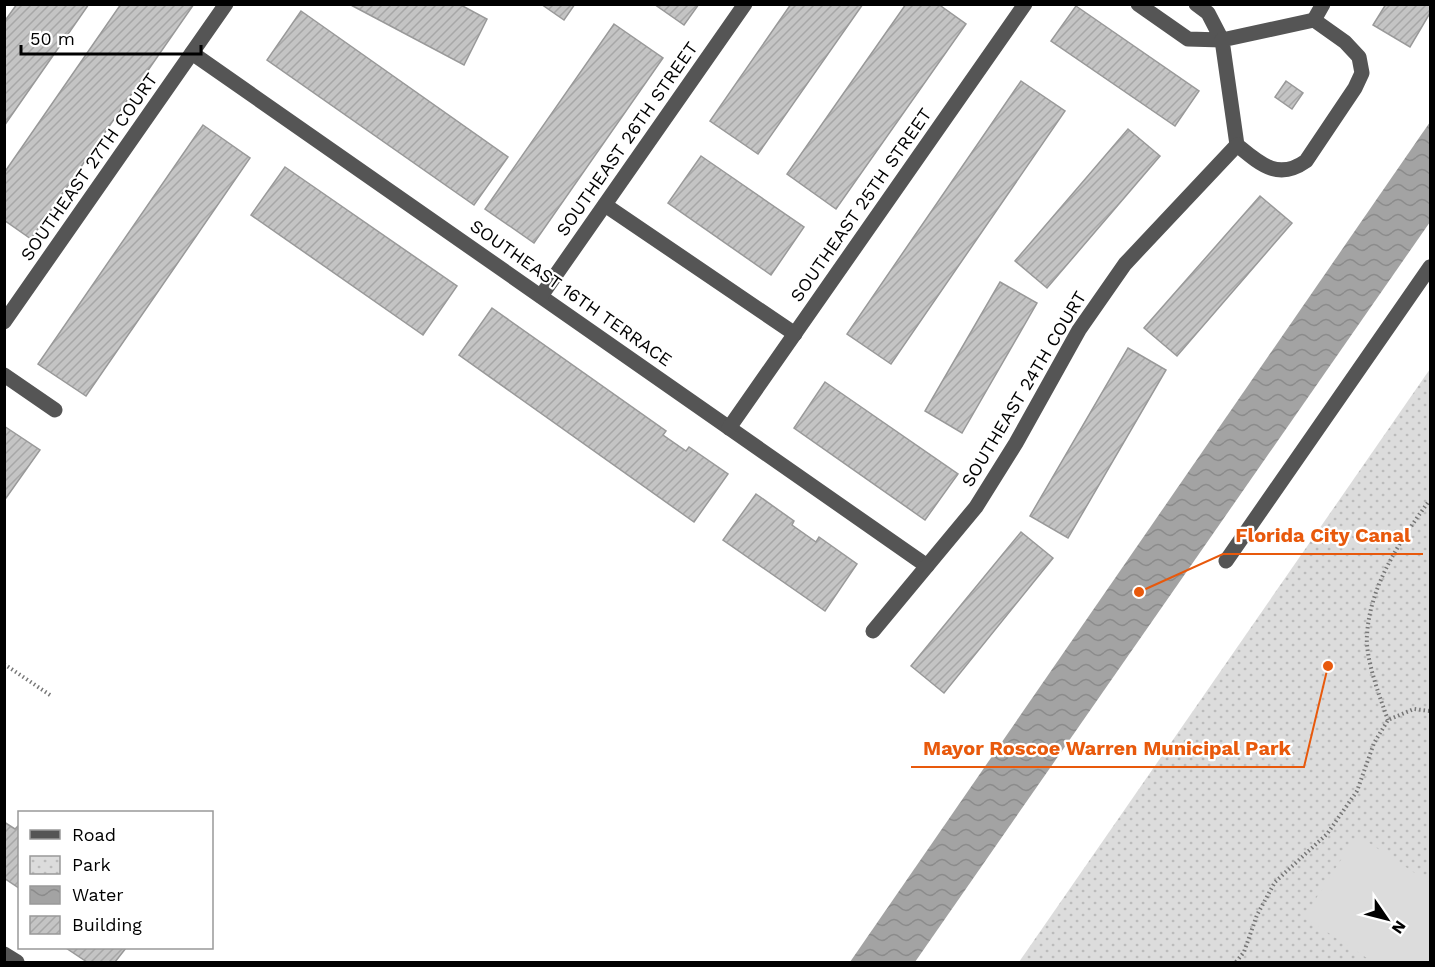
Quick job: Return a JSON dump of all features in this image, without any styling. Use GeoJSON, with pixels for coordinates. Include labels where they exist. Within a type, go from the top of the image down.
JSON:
{"type":"FeatureCollection","features":[{"type":"Feature","properties":{"kind":"street","name":"SOUTHEAST 27TH COURT"},"geometry":{"type":"LineString","coordinates":[[4,322],[226,4]]}},
{"type":"Feature","properties":{"kind":"street","name":"SOUTHEAST 26TH STREET"},"geometry":{"type":"LineString","coordinates":[[541,296],[745,4]]}},
{"type":"Feature","properties":{"kind":"street","name":"SOUTHEAST 25TH STREET"},"geometry":{"type":"LineString","coordinates":[[729,428],[1025,4]]}},
{"type":"Feature","properties":{"kind":"street"},"geometry":{"type":"LineString","coordinates":[[1138,4],[1188,39],[1222,40],[1314,20],[1345,42],[1359,57],[1362,74],[1356,88],[1306,161],[1294,169],[1279,170],[1258,163],[1237,145],[1222,40],[1208,13],[1196,4]]}},
{"type":"Feature","properties":{"kind":"street"},"geometry":{"type":"LineString","coordinates":[[1314,20],[1323,4]]}},
{"type":"Feature","properties":{"kind":"street","name":"SOUTHEAST 16TH TERRACE"},"geometry":{"type":"LineString","coordinates":[[192,53],[927,566]]}},
{"type":"Feature","properties":{"kind":"street","name":"SOUTHEAST 24TH COURT"},"geometry":{"type":"LineString","coordinates":[[873,631],[976,507],[1016,443],[1079,330],[1125,264],[1237,145]]}},
{"type":"Feature","properties":{"kind":"street"},"geometry":{"type":"LineString","coordinates":[[605,205],[795,334]]}},
{"type":"Feature","properties":{"kind":"street"},"geometry":{"type":"LineString","coordinates":[[1226,561],[1431,267]]}},
{"type":"Feature","properties":{"kind":"street"},"geometry":{"type":"LineString","coordinates":[[4,375],[55,410]]}},
{"type":"Feature","properties":{"kind":"street"},"geometry":{"type":"LineString","coordinates":[[4,954],[17,963]]}},
{"type":"Feature","properties":{"kind":"path"},"geometry":{"type":"LineString","coordinates":[[1388,720],[1374,678],[1366,636],[1376,587],[1407,531],[1430,501]]}},
{"type":"Feature","properties":{"kind":"path"},"geometry":{"type":"LineString","coordinates":[[4,664],[50,695]]}},
{"type":"Feature","properties":{"kind":"path"},"geometry":{"type":"LineString","coordinates":[[1236,963],[1244,952],[1257,915],[1275,882],[1327,834],[1357,791],[1374,742],[1388,720],[1414,709],[1431,711]]}},
{"type":"Feature","properties":{"kind":"green space"},"geometry":{"type":"Polygon","coordinates":[[[1430,369],[1430,962],[1019,962],[1430,369]]]}},
{"type":"Feature","properties":{"kind":"green space"},"geometry":{"type":"Polygon","coordinates":[[[1357,835],[1430,883],[1430,962],[1373,962],[1304,917],[1357,835]]]}},
{"type":"Feature","properties":{"kind":"water"},"geometry":{"type":"Polygon","coordinates":[[[1430,122],[1430,222],[915,962],[850,962],[1430,122]]]}},
{"type":"Feature","properties":{"kind":"building"},"geometry":{"type":"Polygon","coordinates":[[[17,4],[89,4],[4,126],[4,22],[17,4]]]}},
{"type":"Feature","properties":{"kind":"building"},"geometry":{"type":"Polygon","coordinates":[[[121,4],[194,4],[31,239],[4,220],[4,173],[121,4]]]}},
{"type":"Feature","properties":{"kind":"building"},"geometry":{"type":"Polygon","coordinates":[[[349,4],[459,4],[487,19],[464,65],[349,4]]]}},
{"type":"Feature","properties":{"kind":"building"},"geometry":{"type":"Polygon","coordinates":[[[541,4],[575,4],[564,20],[541,4]]]}},
{"type":"Feature","properties":{"kind":"building"},"geometry":{"type":"Polygon","coordinates":[[[654,4],[699,4],[684,25],[654,4]]]}},
{"type":"Feature","properties":{"kind":"building"},"geometry":{"type":"Polygon","coordinates":[[[791,4],[863,4],[758,154],[710,121],[791,4]]]}},
{"type":"Feature","properties":{"kind":"building"},"geometry":{"type":"Polygon","coordinates":[[[906,4],[938,4],[966,24],[836,209],[787,174],[906,4]]]}},
{"type":"Feature","properties":{"kind":"building"},"geometry":{"type":"Polygon","coordinates":[[[1386,4],[1430,4],[1430,13],[1410,47],[1373,25],[1386,4]]]}},
{"type":"Feature","properties":{"kind":"building"},"geometry":{"type":"Polygon","coordinates":[[[1076,6],[1199,91],[1175,126],[1051,41],[1076,6]]]}},
{"type":"Feature","properties":{"kind":"building"},"geometry":{"type":"Polygon","coordinates":[[[301,11],[508,157],[474,205],[267,60],[301,11]]]}},
{"type":"Feature","properties":{"kind":"building"},"geometry":{"type":"Polygon","coordinates":[[[614,24],[663,58],[534,243],[485,209],[614,24]]]}},
{"type":"Feature","properties":{"kind":"building"},"geometry":{"type":"Polygon","coordinates":[[[1021,81],[1065,111],[891,364],[847,334],[1021,81]]]}},
{"type":"Feature","properties":{"kind":"building"},"geometry":{"type":"Polygon","coordinates":[[[1286,81],[1303,93],[1292,109],[1275,97],[1286,81]]]}},
{"type":"Feature","properties":{"kind":"building"},"geometry":{"type":"Polygon","coordinates":[[[203,125],[250,158],[86,396],[38,364],[203,125]]]}},
{"type":"Feature","properties":{"kind":"building"},"geometry":{"type":"Polygon","coordinates":[[[1128,129],[1160,156],[1047,288],[1015,261],[1128,129]]]}},
{"type":"Feature","properties":{"kind":"building"},"geometry":{"type":"Polygon","coordinates":[[[701,156],[804,227],[771,275],[668,203],[701,156]]]}},
{"type":"Feature","properties":{"kind":"building"},"geometry":{"type":"Polygon","coordinates":[[[285,167],[457,286],[423,335],[251,215],[285,167]]]}},
{"type":"Feature","properties":{"kind":"building"},"geometry":{"type":"Polygon","coordinates":[[[1260,196],[1292,223],[1177,356],[1144,328],[1260,196]]]}},
{"type":"Feature","properties":{"kind":"building"},"geometry":{"type":"Polygon","coordinates":[[[1000,282],[1037,303],[962,433],[925,411],[1000,282]]]}},
{"type":"Feature","properties":{"kind":"building"},"geometry":{"type":"Polygon","coordinates":[[[492,308],[666,431],[663,435],[686,451],[689,447],[728,474],[694,522],[459,355],[492,308]]]}},
{"type":"Feature","properties":{"kind":"building"},"geometry":{"type":"Polygon","coordinates":[[[1128,348],[1166,370],[1068,538],[1030,516],[1128,348]]]}},
{"type":"Feature","properties":{"kind":"building"},"geometry":{"type":"Polygon","coordinates":[[[825,382],[958,474],[925,520],[794,428],[825,382]]]}},
{"type":"Feature","properties":{"kind":"building"},"geometry":{"type":"Polygon","coordinates":[[[4,426],[40,450],[6,498],[4,497],[4,426]]]}},
{"type":"Feature","properties":{"kind":"building"},"geometry":{"type":"Polygon","coordinates":[[[756,494],[794,521],[792,525],[816,542],[819,537],[857,564],[825,611],[723,540],[756,494]]]}},
{"type":"Feature","properties":{"kind":"building"},"geometry":{"type":"Polygon","coordinates":[[[1021,532],[1053,558],[944,693],[911,666],[1021,532]]]}},
{"type":"Feature","properties":{"kind":"building"},"geometry":{"type":"Polygon","coordinates":[[[4,822],[15,829],[18,826],[18,887],[4,878],[4,822]]]}},
{"type":"Feature","properties":{"kind":"building"},"geometry":{"type":"Polygon","coordinates":[[[68,949],[125,949],[115,962],[87,962],[68,949]]]}},
{"type":"Feature","properties":{"kind":"place","name":"Florida City Canal"},"geometry":{"type":"Point","coordinates":[1139,592]}},
{"type":"Feature","properties":{"kind":"place","name":"Mayor Roscoe Warren Municipal Park"},"geometry":{"type":"Point","coordinates":[1328,666]}}]}
